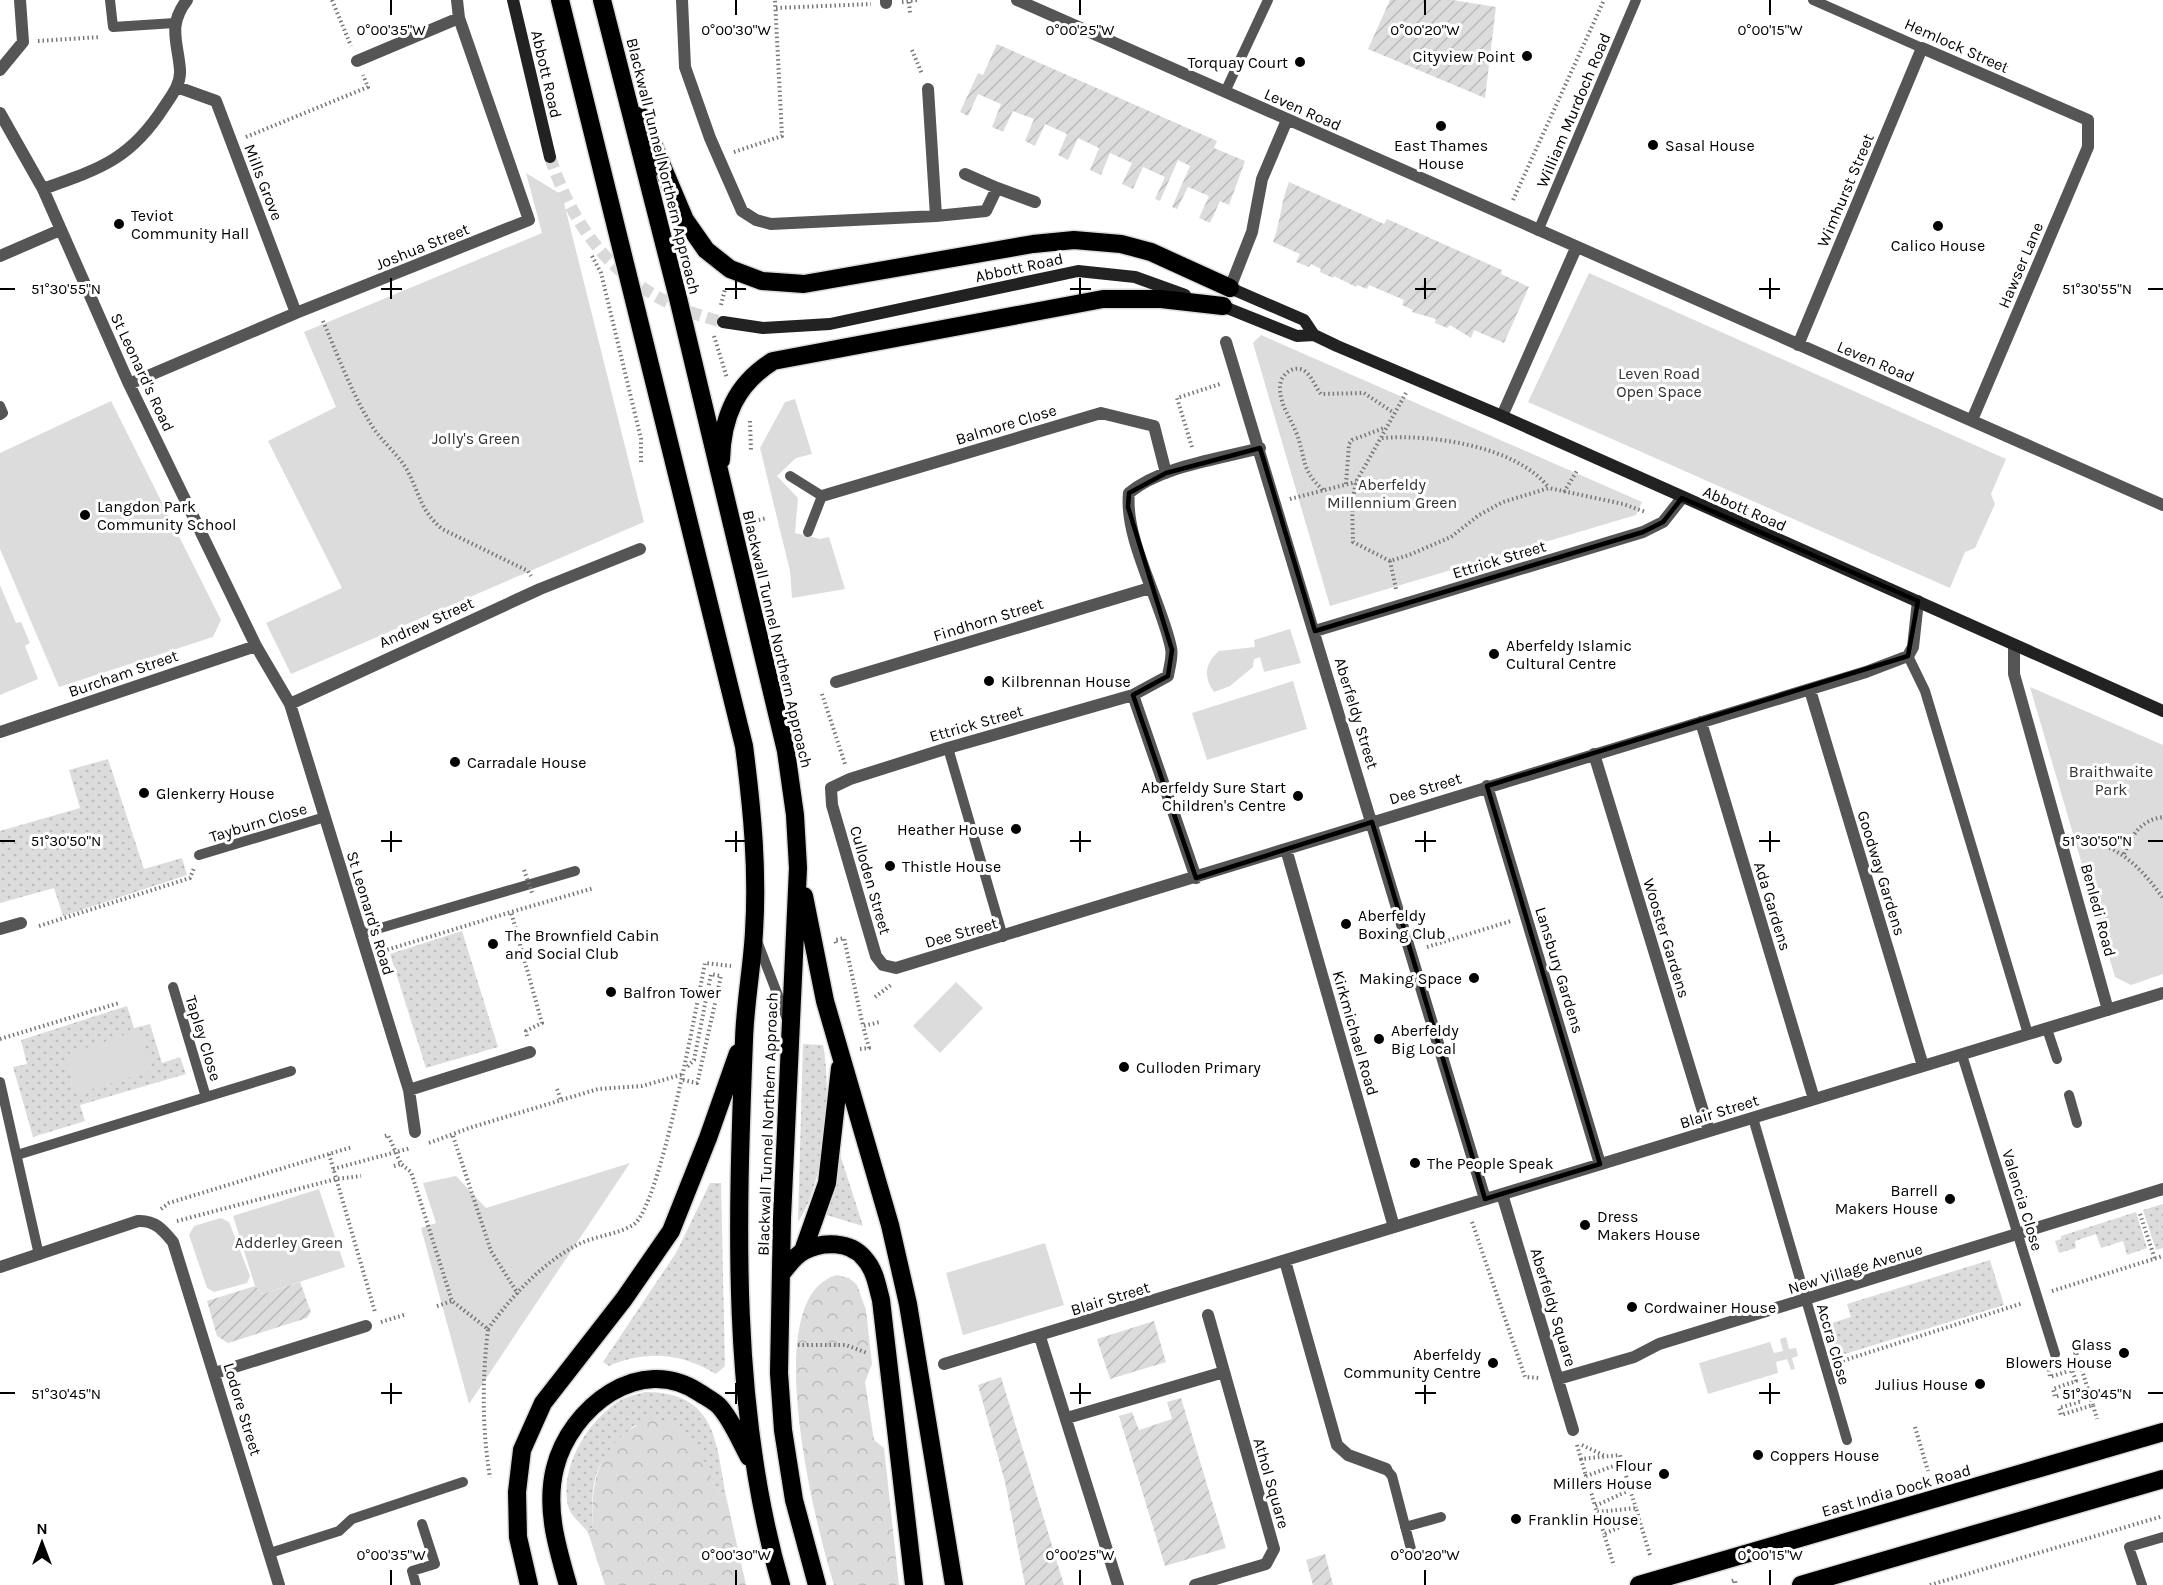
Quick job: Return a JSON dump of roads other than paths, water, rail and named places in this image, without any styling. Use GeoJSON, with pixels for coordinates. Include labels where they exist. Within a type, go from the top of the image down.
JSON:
{"type":"FeatureCollection","features":[{"type":"Feature","properties":{"kind":"highway","name":"Blackwall Tunnel Northern Approach"},"geometry":{"type":"LineString","coordinates":[[560,0],[744,746],[753,814],[756,873],[754,932],[744,1037],[740,1233],[746,1406],[755,1470],[781,1585]]}},
{"type":"Feature","properties":{"kind":"highway","name":"Blackwall Tunnel Northern Approach"},"geometry":{"type":"LineString","coordinates":[[602,0],[721,477],[786,751],[795,815],[798,868],[790,1028],[779,1373],[783,1430],[794,1500],[817,1585]]}},
{"type":"Feature","properties":{"kind":"highway"},"geometry":{"type":"LineString","coordinates":[[616,56],[685,220],[706,250],[730,269],[743,275],[762,281],[804,284],[1033,244],[1074,240],[1121,244],[1151,252],[1230,288]]}},
{"type":"Feature","properties":{"kind":"highway"},"geometry":{"type":"LineString","coordinates":[[721,477],[725,431],[737,396],[745,382],[773,361],[1103,298],[1161,299],[1223,306]]}},
{"type":"Feature","properties":{"kind":"highway"},"geometry":{"type":"LineString","coordinates":[[798,868],[825,1001],[890,1225],[908,1304],[954,1585]]}},
{"type":"Feature","properties":{"kind":"highway"},"geometry":{"type":"LineString","coordinates":[[529,1585],[518,1537],[517,1492],[522,1450],[543,1403],[624,1299],[671,1231],[708,1138],[744,1037]]}},
{"type":"Feature","properties":{"kind":"highway"},"geometry":{"type":"LineString","coordinates":[[781,1274],[803,1251],[827,1183],[841,1058]]}},
{"type":"Feature","properties":{"kind":"highway"},"geometry":{"type":"LineString","coordinates":[[803,1251],[829,1244],[847,1246],[863,1256],[874,1272],[881,1300],[914,1585]]}},
{"type":"Feature","properties":{"kind":"highway"},"geometry":{"type":"LineString","coordinates":[[568,1585],[554,1538],[550,1499],[555,1468],[575,1425],[595,1401],[616,1388],[643,1380],[671,1381],[692,1388],[718,1406],[735,1430],[755,1470]]}},
{"type":"Feature","properties":{"kind":"highway","name":"East India Dock Road"},"geometry":{"type":"LineString","coordinates":[[1639,1585],[2163,1432]]}},
{"type":"Feature","properties":{"kind":"highway"},"geometry":{"type":"LineString","coordinates":[[1801,1585],[2163,1479]]}},
{"type":"Feature","properties":{"kind":"main road","name":"Abbott Road"},"geometry":{"type":"LineString","coordinates":[[513,0],[550,156]]}},
{"type":"Feature","properties":{"kind":"main road","name":"Abbott Road"},"geometry":{"type":"LineString","coordinates":[[723,322],[763,328],[830,324],[1078,272],[1135,277],[1169,291],[1223,306],[1297,336],[1314,335],[1502,416],[2163,711]]}},
{"type":"Feature","properties":{"kind":"main road","name":"Abbott Road"},"geometry":{"type":"LineString","coordinates":[[1230,288],[1304,320],[1314,335]]}},
{"type":"Feature","properties":{"kind":"street"},"geometry":{"type":"LineString","coordinates":[[0,70],[23,42],[20,0]]}},
{"type":"Feature","properties":{"kind":"street"},"geometry":{"type":"LineString","coordinates":[[43,189],[100,168],[140,141],[177,87],[180,71],[174,40],[175,23],[187,0]]}},
{"type":"Feature","properties":{"kind":"street","name":"Joshua Street"},"geometry":{"type":"LineString","coordinates":[[129,384],[296,313],[530,220],[459,18],[457,0]]}},
{"type":"Feature","properties":{"kind":"street"},"geometry":{"type":"LineString","coordinates":[[682,0],[685,68],[742,211],[756,220],[771,224],[936,216],[986,211],[997,188]]}},
{"type":"Feature","properties":{"kind":"street","name":"Leven Road"},"geometry":{"type":"LineString","coordinates":[[1017,0],[2163,505]]}},
{"type":"Feature","properties":{"kind":"street"},"geometry":{"type":"LineString","coordinates":[[357,61],[459,18]]}},
{"type":"Feature","properties":{"kind":"street","name":"Hemlock Street"},"geometry":{"type":"LineString","coordinates":[[1922,48],[2088,120]]}},
{"type":"Feature","properties":{"kind":"street","name":"Wimhurst Street"},"geometry":{"type":"LineString","coordinates":[[1798,345],[1922,48]]}},
{"type":"Feature","properties":{"kind":"street","name":"Mills Grove"},"geometry":{"type":"LineString","coordinates":[[177,87],[216,101],[296,313]]}},
{"type":"Feature","properties":{"kind":"street"},"geometry":{"type":"LineString","coordinates":[[928,88],[936,216]]}},
{"type":"Feature","properties":{"kind":"street","name":"St Leonard's Road"},"geometry":{"type":"LineString","coordinates":[[0,113],[43,189],[129,384],[256,646]]}},
{"type":"Feature","properties":{"kind":"street"},"geometry":{"type":"LineString","coordinates":[[1230,288],[1252,232],[1262,179],[1287,120]]}},
{"type":"Feature","properties":{"kind":"street","name":"Hawser Lane"},"geometry":{"type":"LineString","coordinates":[[1972,420],[2088,147],[2088,120]]}},
{"type":"Feature","properties":{"kind":"street"},"geometry":{"type":"LineString","coordinates":[[965,174],[1035,202]]}},
{"type":"Feature","properties":{"kind":"street"},"geometry":{"type":"LineString","coordinates":[[0,256],[60,230]]}},
{"type":"Feature","properties":{"kind":"street"},"geometry":{"type":"LineString","coordinates":[[1502,416],[1576,248]]}},
{"type":"Feature","properties":{"kind":"street","name":"Aberfeldy Street"},"geometry":{"type":"LineString","coordinates":[[1226,342],[1260,448],[1485,1198]]}},
{"type":"Feature","properties":{"kind":"street","name":"Balmore Close"},"geometry":{"type":"LineString","coordinates":[[822,496],[1101,413],[1154,426],[1166,473]]}},
{"type":"Feature","properties":{"kind":"street"},"geometry":{"type":"LineString","coordinates":[[1150,588],[1128,507],[1130,493],[1139,485],[1166,473],[1260,448]]}},
{"type":"Feature","properties":{"kind":"street","name":"Ettrick Street"},"geometry":{"type":"LineString","coordinates":[[1315,631],[1643,532],[1665,520],[1682,498]]}},
{"type":"Feature","properties":{"kind":"street","name":"Andrew Street"},"geometry":{"type":"LineString","coordinates":[[290,704],[540,589],[640,549]]}},
{"type":"Feature","properties":{"kind":"street","name":"Ettrick Street"},"geometry":{"type":"LineString","coordinates":[[831,788],[850,778],[1133,695],[1168,676],[1172,651],[1150,588]]}},
{"type":"Feature","properties":{"kind":"street","name":"Findhorn Street"},"geometry":{"type":"LineString","coordinates":[[836,682],[1150,588]]}},
{"type":"Feature","properties":{"kind":"street"},"geometry":{"type":"LineString","coordinates":[[1908,656],[1913,646],[1918,601]]}},
{"type":"Feature","properties":{"kind":"street","name":"Benledi Road"},"geometry":{"type":"LineString","coordinates":[[2014,645],[2014,674],[2063,841],[2108,1010]]}},
{"type":"Feature","properties":{"kind":"street"},"geometry":{"type":"LineString","coordinates":[[256,646],[290,704]]}},
{"type":"Feature","properties":{"kind":"street","name":"Burcham Street"},"geometry":{"type":"LineString","coordinates":[[0,732],[256,646]]}},
{"type":"Feature","properties":{"kind":"street","name":"Dee Street"},"geometry":{"type":"LineString","coordinates":[[897,974],[1003,937],[1487,786],[1810,690],[1908,656]]}},
{"type":"Feature","properties":{"kind":"street","name":"Goodway Gardens"},"geometry":{"type":"LineString","coordinates":[[1810,690],[1923,1066]]}},
{"type":"Feature","properties":{"kind":"street"},"geometry":{"type":"LineString","coordinates":[[1133,695],[1197,878]]}},
{"type":"Feature","properties":{"kind":"street","name":"St Leonard's Road"},"geometry":{"type":"LineString","coordinates":[[290,704],[409,1090],[415,1132]]}},
{"type":"Feature","properties":{"kind":"street","name":"Ada Gardens"},"geometry":{"type":"LineString","coordinates":[[1701,722],[1814,1099]]}},
{"type":"Feature","properties":{"kind":"street","name":"Wooster Gardens"},"geometry":{"type":"LineString","coordinates":[[1594,754],[1709,1131]]}},
{"type":"Feature","properties":{"kind":"street","name":"Lansbury Gardens"},"geometry":{"type":"LineString","coordinates":[[1487,786],[1600,1164]]}},
{"type":"Feature","properties":{"kind":"street","name":"Culloden Street"},"geometry":{"type":"LineString","coordinates":[[831,788],[832,805],[876,956],[883,965],[897,974]]}},
{"type":"Feature","properties":{"kind":"street","name":"Kirkmichael Road"},"geometry":{"type":"LineString","coordinates":[[1286,849],[1394,1227]]}},
{"type":"Feature","properties":{"kind":"street"},"geometry":{"type":"LineString","coordinates":[[0,929],[21,922]]}},
{"type":"Feature","properties":{"kind":"street","name":"Blair Street"},"geometry":{"type":"LineString","coordinates":[[944,1364],[1036,1338],[1485,1198],[2163,993]]}},
{"type":"Feature","properties":{"kind":"street"},"geometry":{"type":"LineString","coordinates":[[409,1090],[530,1052]]}},
{"type":"Feature","properties":{"kind":"street","name":"New Village Avenue"},"geometry":{"type":"LineString","coordinates":[[1558,1379],[1634,1357],[1659,1344],[2163,1189]]}},
{"type":"Feature","properties":{"kind":"street","name":"Aberfeldy Square"},"geometry":{"type":"LineString","coordinates":[[1502,1194],[1573,1430]]}},
{"type":"Feature","properties":{"kind":"street","name":"Lodore Street"},"geometry":{"type":"LineString","coordinates":[[39,1255],[146,1220],[158,1225],[173,1242],[279,1585]]}},
{"type":"Feature","properties":{"kind":"street"},"geometry":{"type":"LineString","coordinates":[[0,1267],[39,1255]]}},
{"type":"Feature","properties":{"kind":"street"},"geometry":{"type":"LineString","coordinates":[[1285,1261],[1337,1445],[1348,1455],[1386,1469]]}},
{"type":"Feature","properties":{"kind":"street","name":"Athol Square"},"geometry":{"type":"LineString","coordinates":[[1195,1585],[1266,1564],[1274,1549],[1208,1316]]}},
{"type":"Feature","properties":{"kind":"street"},"geometry":{"type":"LineString","coordinates":[[215,1373],[372,1324]]}},
{"type":"Feature","properties":{"kind":"street"},"geometry":{"type":"LineString","coordinates":[[1036,1338],[1067,1418],[1118,1585]]}},
{"type":"Feature","properties":{"kind":"street"},"geometry":{"type":"LineString","coordinates":[[1067,1418],[1224,1372]]}},
{"type":"Feature","properties":{"kind":"lane"},"geometry":{"type":"LineString","coordinates":[[110,0],[113,27],[175,23]]}},
{"type":"Feature","properties":{"kind":"lane"},"geometry":{"type":"LineString","coordinates":[[1225,93],[1268,0]]}},
{"type":"Feature","properties":{"kind":"lane","name":"William Murdoch Road"},"geometry":{"type":"LineString","coordinates":[[1538,231],[1636,0]]}},
{"type":"Feature","properties":{"kind":"lane","name":"Hemlock Street"},"geometry":{"type":"LineString","coordinates":[[1813,0],[1922,48]]}},
{"type":"Feature","properties":{"kind":"lane"},"geometry":{"type":"LineString","coordinates":[[0,406],[3,413],[0,415]]}},
{"type":"Feature","properties":{"kind":"lane"},"geometry":{"type":"LineString","coordinates":[[789,476],[822,496],[808,532]]}},
{"type":"Feature","properties":{"kind":"lane"},"geometry":{"type":"LineString","coordinates":[[1908,656],[1924,691],[2028,1034]]}},
{"type":"Feature","properties":{"kind":"lane"},"geometry":{"type":"LineString","coordinates":[[948,748],[1003,937]]}},
{"type":"Feature","properties":{"kind":"lane","name":"Tayburn Close"},"geometry":{"type":"LineString","coordinates":[[199,855],[325,817]]}},
{"type":"Feature","properties":{"kind":"lane"},"geometry":{"type":"LineString","coordinates":[[360,934],[575,871]]}},
{"type":"Feature","properties":{"kind":"lane"},"geometry":{"type":"LineString","coordinates":[[754,932],[790,1028]]}},
{"type":"Feature","properties":{"kind":"lane","name":"Tapley Close"},"geometry":{"type":"LineString","coordinates":[[173,987],[206,1097]]}},
{"type":"Feature","properties":{"kind":"lane"},"geometry":{"type":"LineString","coordinates":[[2047,1029],[2057,1059]]}},
{"type":"Feature","properties":{"kind":"lane","name":"Valencia Close"},"geometry":{"type":"LineString","coordinates":[[1962,1054],[2055,1354]]}},
{"type":"Feature","properties":{"kind":"lane"},"geometry":{"type":"LineString","coordinates":[[17,1155],[291,1071]]}},
{"type":"Feature","properties":{"kind":"lane"},"geometry":{"type":"LineString","coordinates":[[0,1082],[39,1255]]}},
{"type":"Feature","properties":{"kind":"lane"},"geometry":{"type":"LineString","coordinates":[[2069,1095],[2077,1123]]}},
{"type":"Feature","properties":{"kind":"lane","name":"Accra Close"},"geometry":{"type":"LineString","coordinates":[[1753,1118],[1847,1440]]}},
{"type":"Feature","properties":{"kind":"lane"},"geometry":{"type":"LineString","coordinates":[[1386,1469],[1392,1476],[1411,1548]]}},
{"type":"Feature","properties":{"kind":"lane"},"geometry":{"type":"LineString","coordinates":[[270,1553],[339,1531],[352,1519],[463,1482]]}},
{"type":"Feature","properties":{"kind":"lane"},"geometry":{"type":"LineString","coordinates":[[1405,1527],[1441,1517]]}},
{"type":"Feature","properties":{"kind":"lane"},"geometry":{"type":"LineString","coordinates":[[416,1585],[412,1571],[435,1564],[422,1524]]}},
{"type":"Feature","properties":{"kind":"lane"},"geometry":{"type":"LineString","coordinates":[[2142,1585],[2129,1547],[2163,1537]]}},
{"type":"Feature","properties":{"kind":"tunnel"},"geometry":{"type":"LineString","coordinates":[[550,157],[576,217],[593,242],[613,264],[635,283],[661,299],[690,312],[723,322]]}},
{"type":"Feature","properties":{"kind":"place","name":"Cityview Point"},"geometry":{"type":"Point","coordinates":[1527,56]}},
{"type":"Feature","properties":{"kind":"place","name":"Torquay Court"},"geometry":{"type":"Point","coordinates":[1300,62]}},
{"type":"Feature","properties":{"kind":"place","name":"East Thames House"},"geometry":{"type":"Point","coordinates":[1441,126]}},
{"type":"Feature","properties":{"kind":"place","name":"Sasal House"},"geometry":{"type":"Point","coordinates":[1653,145]}},
{"type":"Feature","properties":{"kind":"place","name":"Teviot Community Hall"},"geometry":{"type":"Point","coordinates":[119,224]}},
{"type":"Feature","properties":{"kind":"place","name":"Calico House"},"geometry":{"type":"Point","coordinates":[1938,226]}},
{"type":"Feature","properties":{"kind":"place","name":"Langdon Park Community School"},"geometry":{"type":"Point","coordinates":[85,515]}},
{"type":"Feature","properties":{"kind":"place","name":"Aberfeldy Islamic Cultural Centre"},"geometry":{"type":"Point","coordinates":[1494,654]}},
{"type":"Feature","properties":{"kind":"place","name":"Kilbrennan House"},"geometry":{"type":"Point","coordinates":[989,681]}},
{"type":"Feature","properties":{"kind":"place","name":"Carradale House"},"geometry":{"type":"Point","coordinates":[455,762]}},
{"type":"Feature","properties":{"kind":"place","name":"Glenkerry House"},"geometry":{"type":"Point","coordinates":[144,793]}},
{"type":"Feature","properties":{"kind":"place","name":"Aberfeldy Sure Start Children's Centre"},"geometry":{"type":"Point","coordinates":[1298,796]}},
{"type":"Feature","properties":{"kind":"place","name":"Heather House"},"geometry":{"type":"Point","coordinates":[1016,829]}},
{"type":"Feature","properties":{"kind":"place","name":"Thistle House"},"geometry":{"type":"Point","coordinates":[890,866]}},
{"type":"Feature","properties":{"kind":"place","name":"Aberfeldy Boxing Club"},"geometry":{"type":"Point","coordinates":[1346,924]}},
{"type":"Feature","properties":{"kind":"place","name":"The Brownfield Cabin and Social Club"},"geometry":{"type":"Point","coordinates":[493,944]}},
{"type":"Feature","properties":{"kind":"place","name":"Making Space"},"geometry":{"type":"Point","coordinates":[1474,978]}},
{"type":"Feature","properties":{"kind":"place","name":"Balfron Tower"},"geometry":{"type":"Point","coordinates":[611,992]}},
{"type":"Feature","properties":{"kind":"place","name":"Aberfeldy Big Local"},"geometry":{"type":"Point","coordinates":[1379,1039]}},
{"type":"Feature","properties":{"kind":"place","name":"Culloden Primary"},"geometry":{"type":"Point","coordinates":[1124,1067]}},
{"type":"Feature","properties":{"kind":"place","name":"The People Speak"},"geometry":{"type":"Point","coordinates":[1415,1163]}},
{"type":"Feature","properties":{"kind":"place","name":"Barrell Makers House"},"geometry":{"type":"Point","coordinates":[1950,1199]}},
{"type":"Feature","properties":{"kind":"place","name":"Dress Makers House"},"geometry":{"type":"Point","coordinates":[1585,1225]}},
{"type":"Feature","properties":{"kind":"place","name":"Cordwainer House"},"geometry":{"type":"Point","coordinates":[1632,1307]}},
{"type":"Feature","properties":{"kind":"place","name":"Glass Blowers House"},"geometry":{"type":"Point","coordinates":[2124,1353]}},
{"type":"Feature","properties":{"kind":"place","name":"Aberfeldy Community Centre"},"geometry":{"type":"Point","coordinates":[1493,1363]}},
{"type":"Feature","properties":{"kind":"place","name":"Julius House"},"geometry":{"type":"Point","coordinates":[1980,1384]}},
{"type":"Feature","properties":{"kind":"place","name":"Coppers House"},"geometry":{"type":"Point","coordinates":[1758,1455]}},
{"type":"Feature","properties":{"kind":"place","name":"Flour Millers House"},"geometry":{"type":"Point","coordinates":[1664,1474]}},
{"type":"Feature","properties":{"kind":"place","name":"Franklin House"},"geometry":{"type":"Point","coordinates":[1516,1519]}},
{"type":"Feature","properties":{"kind":"park label","name":"Leven Road Open Space"},"geometry":{"type":"Point","coordinates":[1659,382]}},
{"type":"Feature","properties":{"kind":"park label","name":"Jolly's Green"},"geometry":{"type":"Point","coordinates":[476,438]}},
{"type":"Feature","properties":{"kind":"park label","name":"Aberfeldy Millennium Green"},"geometry":{"type":"Point","coordinates":[1392,493]}},
{"type":"Feature","properties":{"kind":"park label","name":"Braithwaite Park"},"geometry":{"type":"Point","coordinates":[2111,780]}},
{"type":"Feature","properties":{"kind":"park label","name":"Adderley Green"},"geometry":{"type":"Point","coordinates":[289,1242]}}]}
